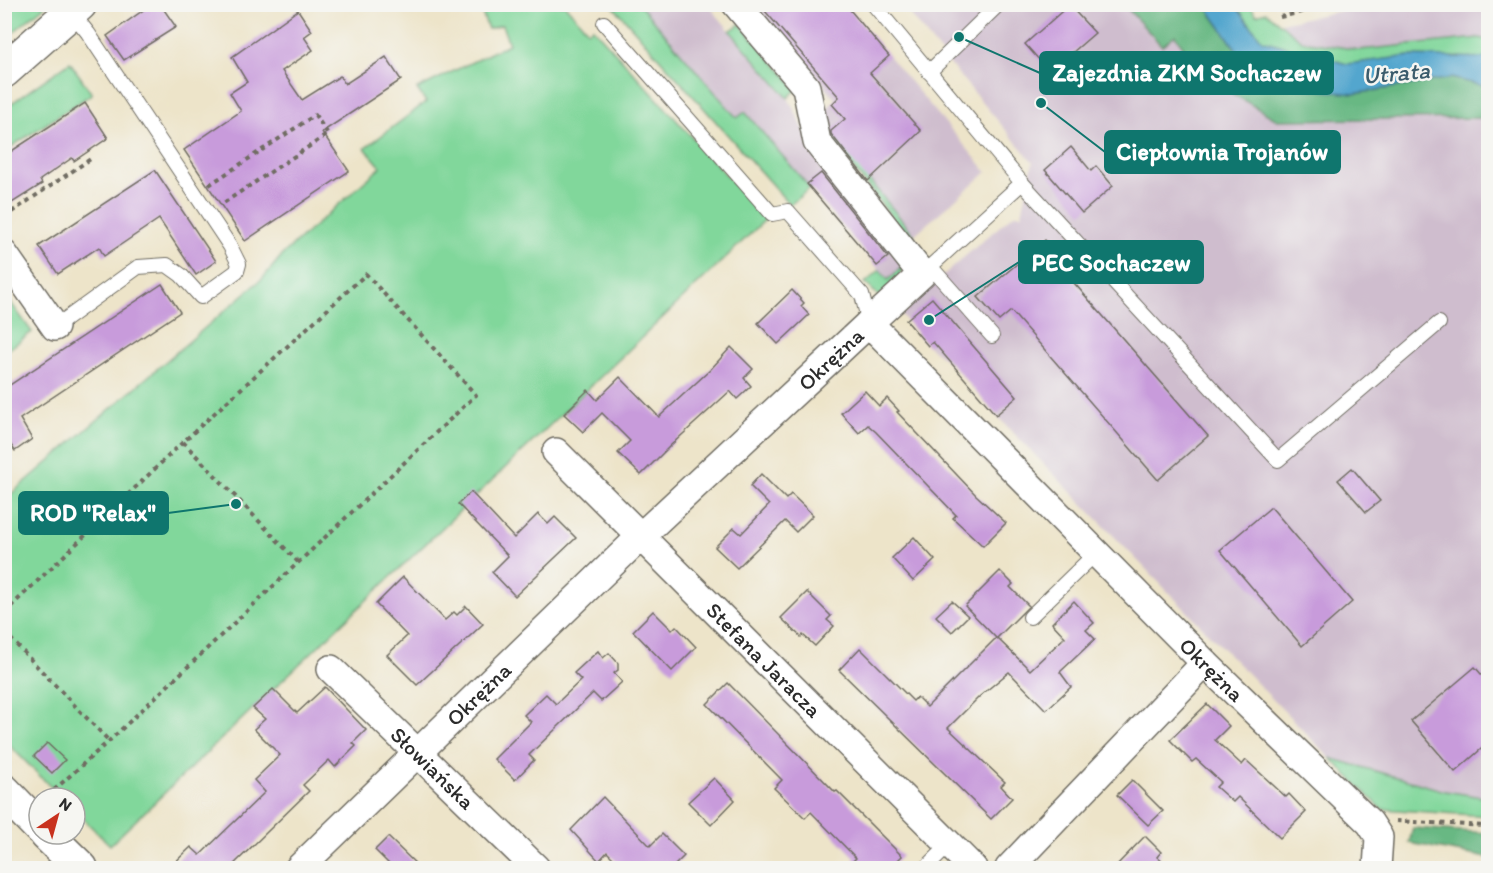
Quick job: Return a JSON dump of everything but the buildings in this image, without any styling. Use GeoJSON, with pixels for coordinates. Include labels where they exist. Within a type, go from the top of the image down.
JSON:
{"type":"FeatureCollection","features":[{"type":"Feature","properties":{"kind":"street"},"geometry":{"type":"LineString","coordinates":[[736,4],[806,87],[817,142],[926,270],[869,323]]}},
{"type":"Feature","properties":{"kind":"street"},"geometry":{"type":"LineString","coordinates":[[4,71],[76,9]]}},
{"type":"Feature","properties":{"kind":"street"},"geometry":{"type":"LineString","coordinates":[[4,254],[55,327]]}},
{"type":"Feature","properties":{"kind":"street","name":"Okrężna"},"geometry":{"type":"LineString","coordinates":[[299,868],[640,537],[869,323],[1205,663],[1370,823],[1379,837]]}},
{"type":"Feature","properties":{"kind":"street","name":"Stefana Jaracza"},"geometry":{"type":"LineString","coordinates":[[556,452],[974,868]]}},
{"type":"Feature","properties":{"kind":"street"},"geometry":{"type":"LineString","coordinates":[[1009,868],[1205,663]]}},
{"type":"Feature","properties":{"kind":"street","name":"Słowiańska"},"geometry":{"type":"LineString","coordinates":[[331,669],[536,868]]}},
{"type":"Feature","properties":{"kind":"street"},"geometry":{"type":"LineString","coordinates":[[4,791],[27,814]]}},
{"type":"Feature","properties":{"kind":"street"},"geometry":{"type":"LineString","coordinates":[[1377,868],[1379,837]]}},
{"type":"Feature","properties":{"kind":"street"},"geometry":{"type":"LineString","coordinates":[[58,846],[81,868]]}},
{"type":"Feature","properties":{"kind":"lane"},"geometry":{"type":"LineString","coordinates":[[873,4],[1022,183],[1278,460],[1439,323]]}},
{"type":"Feature","properties":{"kind":"lane"},"geometry":{"type":"LineString","coordinates":[[929,72],[999,4]]}},
{"type":"Feature","properties":{"kind":"lane"},"geometry":{"type":"LineString","coordinates":[[55,327],[138,267],[167,265],[181,275],[201,297],[237,271],[239,264],[230,246],[88,33],[76,9]]}},
{"type":"Feature","properties":{"kind":"lane"},"geometry":{"type":"LineString","coordinates":[[604,23],[772,214],[788,211],[862,295],[869,323]]}},
{"type":"Feature","properties":{"kind":"lane"},"geometry":{"type":"LineString","coordinates":[[992,336],[926,270],[1022,183]]}},
{"type":"Feature","properties":{"kind":"lane"},"geometry":{"type":"LineString","coordinates":[[1030,617],[1097,552]]}},
{"type":"Feature","properties":{"kind":"lane"},"geometry":{"type":"LineString","coordinates":[[926,868],[949,845]]}},
{"type":"Feature","properties":{"kind":"path"},"geometry":{"type":"LineString","coordinates":[[1280,17],[1310,10],[1318,4]]}},
{"type":"Feature","properties":{"kind":"path"},"geometry":{"type":"LineString","coordinates":[[203,188],[315,115],[328,135],[216,208]]}},
{"type":"Feature","properties":{"kind":"path"},"geometry":{"type":"LineString","coordinates":[[4,217],[92,158]]}},
{"type":"Feature","properties":{"kind":"path"},"geometry":{"type":"LineString","coordinates":[[4,613],[183,442],[366,274],[476,395],[58,786]]}},
{"type":"Feature","properties":{"kind":"path"},"geometry":{"type":"LineString","coordinates":[[183,442],[298,562]]}},
{"type":"Feature","properties":{"kind":"path"},"geometry":{"type":"LineString","coordinates":[[4,632],[109,741]]}},
{"type":"Feature","properties":{"kind":"path"},"geometry":{"type":"LineString","coordinates":[[1379,837],[1395,821],[1488,826]]}},
{"type":"Feature","properties":{"kind":"shaded area"},"geometry":{"type":"Polygon","coordinates":[[[640,5],[708,5],[788,98],[822,166],[904,265],[888,280],[745,112],[738,119],[640,5]]]}},
{"type":"Feature","properties":{"kind":"shaded area"},"geometry":{"type":"Polygon","coordinates":[[[754,5],[845,5],[987,172],[914,235],[817,117],[836,100],[754,5]]]}},
{"type":"Feature","properties":{"kind":"shaded area"},"geometry":{"type":"Polygon","coordinates":[[[902,5],[1124,5],[1161,46],[1174,35],[1203,76],[1277,120],[1488,118],[1488,798],[1445,791],[1330,758],[996,415],[955,367],[928,346],[906,320],[902,314],[925,291],[1014,214],[1022,214],[1033,162],[902,5]]]}},
{"type":"Feature","properties":{"kind":"shaded area"},"geometry":{"type":"Polygon","coordinates":[[[1370,5],[1488,5],[1488,40],[1479,38],[1359,50],[1302,41],[1281,23],[1370,5]]]}},
{"type":"Feature","properties":{"kind":"green space"},"geometry":{"type":"Polygon","coordinates":[[[5,4],[46,4],[46,5],[5,39],[5,4]]]}},
{"type":"Feature","properties":{"kind":"green space"},"geometry":{"type":"Polygon","coordinates":[[[479,5],[565,5],[588,31],[593,28],[766,219],[110,845],[87,823],[87,786],[50,786],[5,741],[4,500],[263,278],[284,253],[381,167],[365,148],[426,102],[417,89],[509,44],[502,25],[488,29],[479,5]]]}},
{"type":"Feature","properties":{"kind":"green space"},"geometry":{"type":"Polygon","coordinates":[[[612,5],[640,5],[737,118],[745,112],[810,188],[790,205],[612,5]]]}},
{"type":"Feature","properties":{"kind":"green space"},"geometry":{"type":"Polygon","coordinates":[[[1124,5],[1205,5],[1243,59],[1353,94],[1451,78],[1488,87],[1488,118],[1277,120],[1203,76],[1175,35],[1162,46],[1124,5]]]}},
{"type":"Feature","properties":{"kind":"green space"},"geometry":{"type":"Polygon","coordinates":[[[1235,5],[1250,5],[1256,15],[1266,12],[1302,41],[1359,50],[1479,38],[1488,40],[1488,58],[1410,56],[1347,64],[1262,40],[1235,5]]]}},
{"type":"Feature","properties":{"kind":"green space"},"geometry":{"type":"Polygon","coordinates":[[[740,24],[797,89],[788,98],[730,31],[740,24]]]}},
{"type":"Feature","properties":{"kind":"green space"},"geometry":{"type":"Polygon","coordinates":[[[70,62],[92,94],[5,151],[5,108],[70,62]]]}},
{"type":"Feature","properties":{"kind":"green space"},"geometry":{"type":"Polygon","coordinates":[[[830,132],[914,235],[904,233],[828,136],[830,132]]]}},
{"type":"Feature","properties":{"kind":"green space"},"geometry":{"type":"Polygon","coordinates":[[[904,265],[899,277],[880,297],[865,283],[880,270],[888,280],[904,265]]]}},
{"type":"Feature","properties":{"kind":"green space"},"geometry":{"type":"Polygon","coordinates":[[[4,293],[32,332],[5,352],[4,352],[4,293]]]}},
{"type":"Feature","properties":{"kind":"green space"},"geometry":{"type":"Polygon","coordinates":[[[1330,758],[1445,791],[1488,798],[1488,816],[1382,809],[1330,758]]]}},
{"type":"Feature","properties":{"kind":"green space"},"geometry":{"type":"Polygon","coordinates":[[[1413,828],[1488,833],[1488,858],[1409,843],[1413,828]]]}},
{"type":"Feature","properties":{"kind":"water","name":"Utrata"},"geometry":{"type":"Polygon","coordinates":[[[1205,5],[1235,5],[1262,40],[1347,64],[1410,56],[1488,58],[1488,87],[1451,78],[1353,94],[1281,86],[1243,59],[1205,5]]]}},
{"type":"Feature","properties":{"kind":"place","name":"Zajezdnia ZKM Sochaczew"},"geometry":{"type":"Point","coordinates":[959,37]}},
{"type":"Feature","properties":{"kind":"place","name":"Ciepłownia Trojanów"},"geometry":{"type":"Point","coordinates":[1041,103]}},
{"type":"Feature","properties":{"kind":"place","name":"PEC Sochaczew"},"geometry":{"type":"Point","coordinates":[929,320]}},
{"type":"Feature","properties":{"kind":"place","name":"ROD \"Relax\""},"geometry":{"type":"Point","coordinates":[236,504]}}]}
